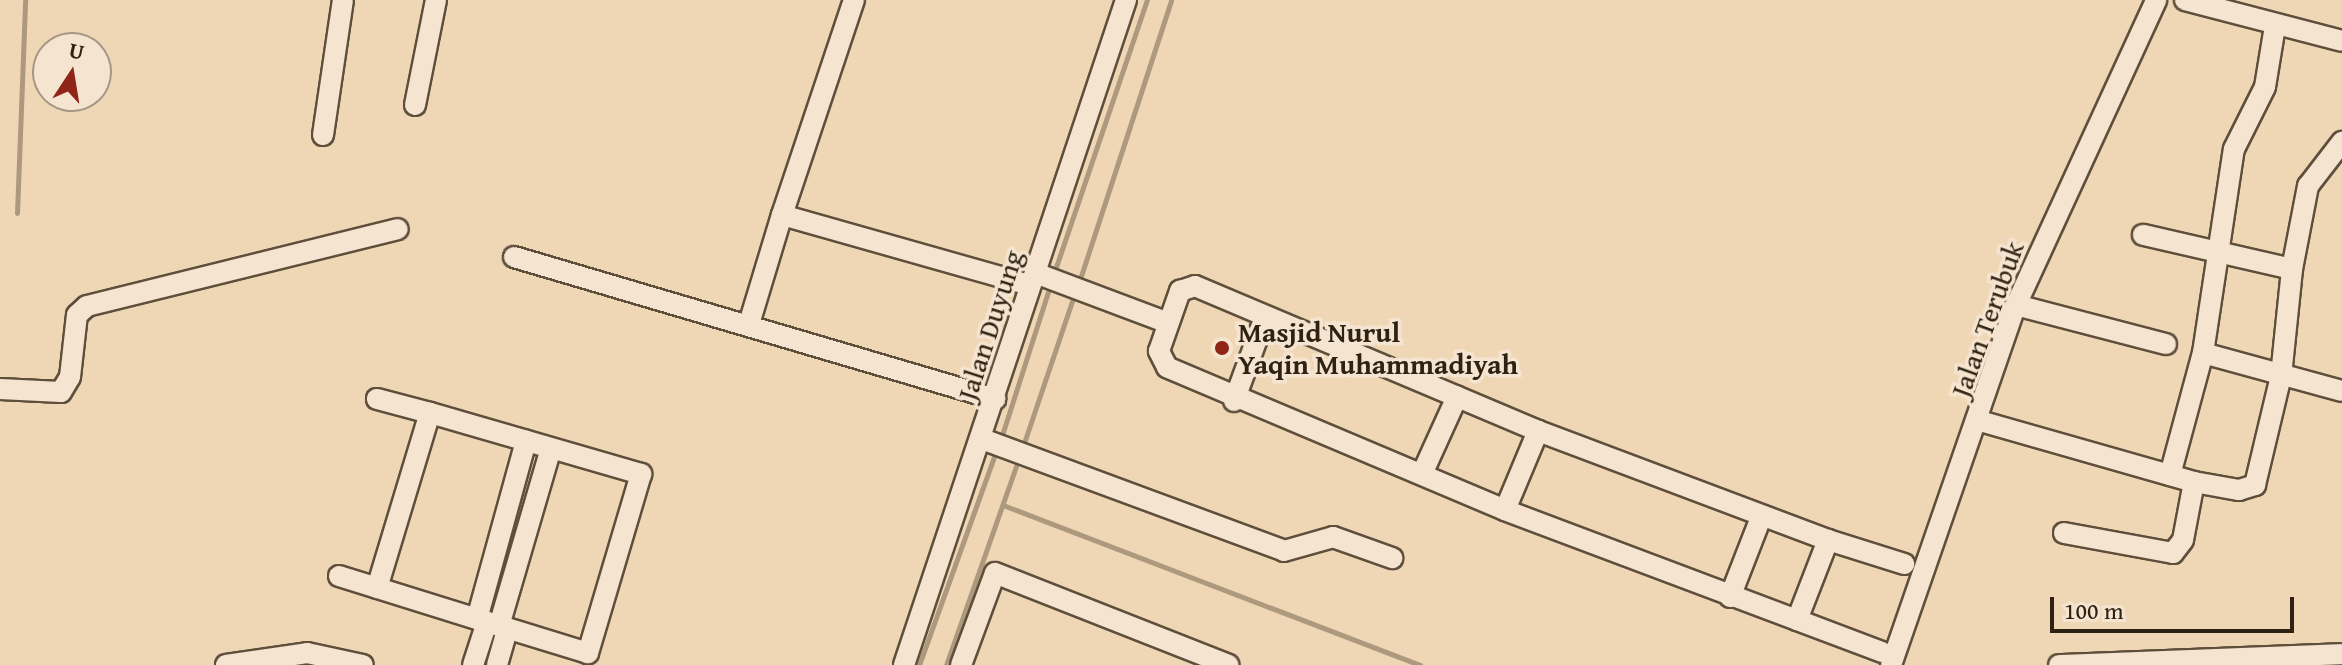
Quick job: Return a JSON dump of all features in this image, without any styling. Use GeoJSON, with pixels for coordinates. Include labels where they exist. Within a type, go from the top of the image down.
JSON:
{"type":"FeatureCollection","features":[{"type":"Feature","properties":{"kind":"street"},"geometry":{"type":"LineString","coordinates":[[323,135],[343,0]]}},
{"type":"Feature","properties":{"kind":"street"},"geometry":{"type":"LineString","coordinates":[[415,105],[436,0]]}},
{"type":"Feature","properties":{"kind":"street"},"geometry":{"type":"LineString","coordinates":[[749,324],[854,0]]}},
{"type":"Feature","properties":{"kind":"street","name":"Jalan Duyung"},"geometry":{"type":"LineString","coordinates":[[904,665],[996,399],[1126,0]]}},
{"type":"Feature","properties":{"kind":"street","name":"Jalan Terubuk"},"geometry":{"type":"LineString","coordinates":[[1895,660],[1980,421],[2016,305],[2156,0]]}},
{"type":"Feature","properties":{"kind":"street"},"geometry":{"type":"LineString","coordinates":[[2185,0],[2275,26],[2342,41]]}},
{"type":"Feature","properties":{"kind":"street"},"geometry":{"type":"LineString","coordinates":[[2170,475],[2203,353],[2215,253],[2238,134],[2265,87],[2275,26]]}},
{"type":"Feature","properties":{"kind":"street"},"geometry":{"type":"LineString","coordinates":[[1980,421],[2194,482],[2239,490],[2255,485],[2281,376],[2292,269],[2308,186],[2341,149]]}},
{"type":"Feature","properties":{"kind":"street"},"geometry":{"type":"LineString","coordinates":[[782,215],[1033,279],[1168,323]]}},
{"type":"Feature","properties":{"kind":"street"},"geometry":{"type":"LineString","coordinates":[[0,389],[61,392],[70,377],[77,315],[87,306],[398,229]]}},
{"type":"Feature","properties":{"kind":"street"},"geometry":{"type":"LineString","coordinates":[[2143,235],[2292,269]]}},
{"type":"Feature","properties":{"kind":"street"},"geometry":{"type":"LineString","coordinates":[[514,257],[996,399]]}},
{"type":"Feature","properties":{"kind":"street"},"geometry":{"type":"LineString","coordinates":[[1895,660],[1505,510],[1422,474],[1234,401],[1163,363],[1168,323],[1180,291],[1191,286],[1760,520],[1904,564]]}},
{"type":"Feature","properties":{"kind":"street"},"geometry":{"type":"LineString","coordinates":[[2016,305],[2166,344]]}},
{"type":"Feature","properties":{"kind":"street"},"geometry":{"type":"LineString","coordinates":[[1234,401],[1265,317]]}},
{"type":"Feature","properties":{"kind":"street"},"geometry":{"type":"LineString","coordinates":[[2203,353],[2342,391]]}},
{"type":"Feature","properties":{"kind":"street"},"geometry":{"type":"LineString","coordinates":[[1422,474],[1457,397]]}},
{"type":"Feature","properties":{"kind":"street"},"geometry":{"type":"LineString","coordinates":[[339,576],[588,653],[641,474],[377,399]]}},
{"type":"Feature","properties":{"kind":"street"},"geometry":{"type":"LineString","coordinates":[[377,588],[430,413]]}},
{"type":"Feature","properties":{"kind":"street"},"geometry":{"type":"LineString","coordinates":[[1505,510],[1538,431]]}},
{"type":"Feature","properties":{"kind":"street"},"geometry":{"type":"LineString","coordinates":[[982,439],[1284,551],[1333,537],[1392,558]]}},
{"type":"Feature","properties":{"kind":"street"},"geometry":{"type":"LineString","coordinates":[[497,665],[492,624],[526,441]]}},
{"type":"Feature","properties":{"kind":"street"},"geometry":{"type":"LineString","coordinates":[[473,665],[492,624],[551,448]]}},
{"type":"Feature","properties":{"kind":"street"},"geometry":{"type":"LineString","coordinates":[[2064,533],[2173,553],[2183,540],[2194,482]]}},
{"type":"Feature","properties":{"kind":"street"},"geometry":{"type":"LineString","coordinates":[[1730,597],[1760,520]]}},
{"type":"Feature","properties":{"kind":"street"},"geometry":{"type":"LineString","coordinates":[[1797,620],[1828,540]]}},
{"type":"Feature","properties":{"kind":"street"},"geometry":{"type":"LineString","coordinates":[[961,665],[995,573],[1229,665]]}},
{"type":"Feature","properties":{"kind":"street"},"geometry":{"type":"LineString","coordinates":[[226,665],[307,653],[363,665]]}},
{"type":"Feature","properties":{"kind":"street"},"geometry":{"type":"LineString","coordinates":[[2059,665],[2342,654]]}},
{"type":"Feature","properties":{"kind":"waterway"},"geometry":{"type":"LineString","coordinates":[[17,213],[25,0]]}},
{"type":"Feature","properties":{"kind":"waterway"},"geometry":{"type":"LineString","coordinates":[[1056,267],[1147,0]]}},
{"type":"Feature","properties":{"kind":"waterway"},"geometry":{"type":"LineString","coordinates":[[1081,276],[1171,0]]}},
{"type":"Feature","properties":{"kind":"waterway"},"geometry":{"type":"LineString","coordinates":[[1003,432],[1048,292]]}},
{"type":"Feature","properties":{"kind":"waterway"},"geometry":{"type":"LineString","coordinates":[[1025,440],[1072,301]]}},
{"type":"Feature","properties":{"kind":"waterway"},"geometry":{"type":"LineString","coordinates":[[919,665],[994,457]]}},
{"type":"Feature","properties":{"kind":"waterway"},"geometry":{"type":"LineString","coordinates":[[946,665],[1016,466]]}},
{"type":"Feature","properties":{"kind":"waterway"},"geometry":{"type":"LineString","coordinates":[[1003,505],[1420,665]]}},
{"type":"Feature","properties":{"kind":"place","name":"Masjid Nurul Yaqin Muhammadiyah"},"geometry":{"type":"Point","coordinates":[1222,348]}}]}
